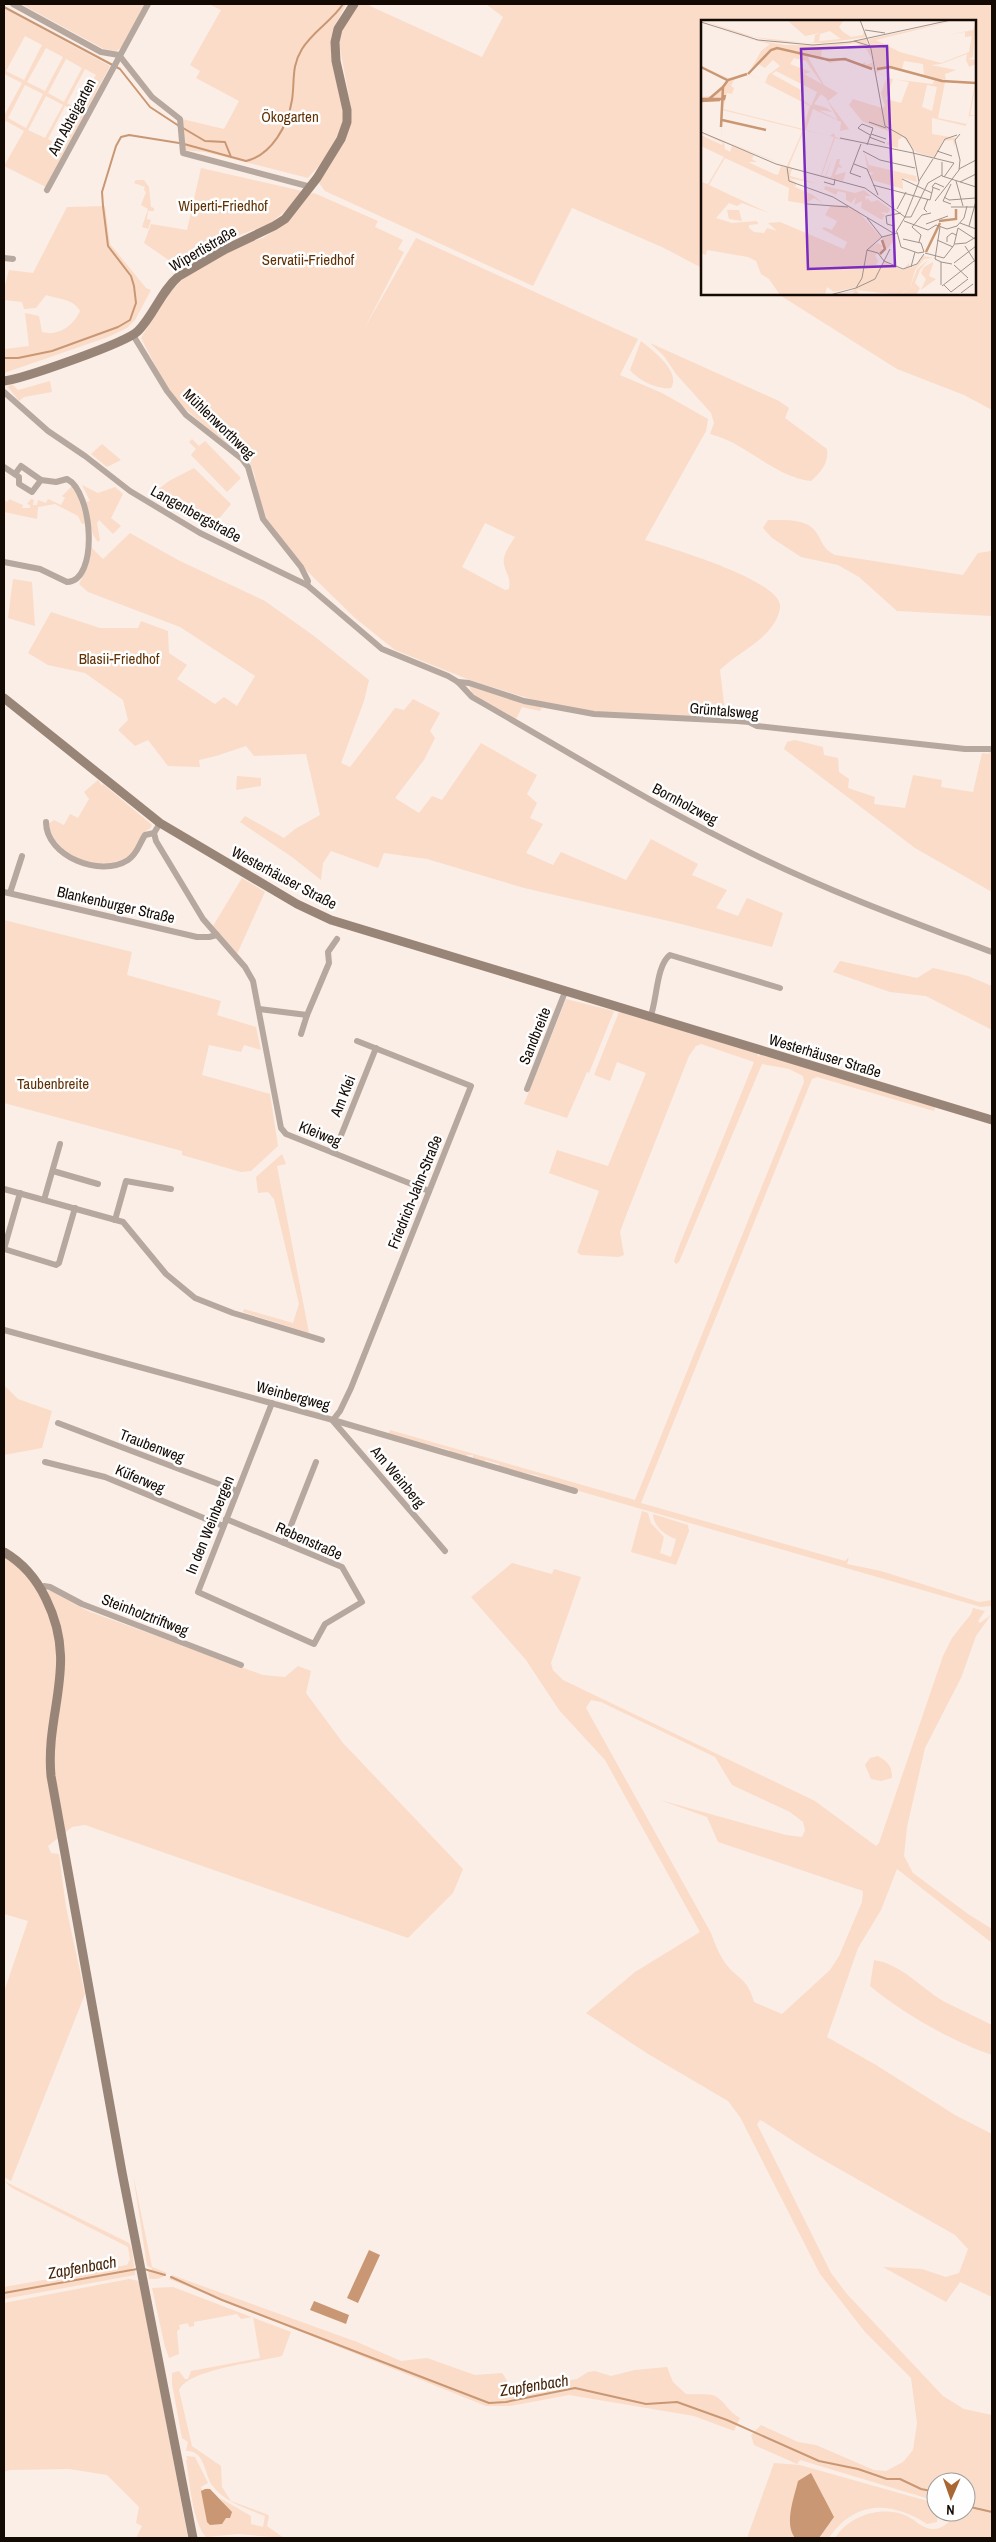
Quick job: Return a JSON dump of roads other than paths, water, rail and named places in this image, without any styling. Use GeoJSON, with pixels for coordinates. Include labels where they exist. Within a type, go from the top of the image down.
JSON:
{"type":"FeatureCollection","features":[{"type":"Feature","properties":{"kind":"main road","name":"Wipertistraße"},"geometry":{"type":"LineString","coordinates":[[133,335],[139,330],[170,283],[224,250],[274,226],[285,218],[311,187],[341,139],[347,122],[347,110],[335,42],[338,29],[354,4]]}},
{"type":"Feature","properties":{"kind":"main road"},"geometry":{"type":"LineString","coordinates":[[4,381],[34,373],[133,335]]}},
{"type":"Feature","properties":{"kind":"main road","name":"Westerhäuser Straße"},"geometry":{"type":"LineString","coordinates":[[4,698],[160,824],[297,904],[330,920],[992,1120]]}},
{"type":"Feature","properties":{"kind":"main road"},"geometry":{"type":"LineString","coordinates":[[4,1552],[28,1571],[44,1591],[56,1621],[62,1657],[60,1685],[51,1740],[51,1776],[142,2275],[193,2538]]}},
{"type":"Feature","properties":{"kind":"street"},"geometry":{"type":"LineString","coordinates":[[12,4],[101,52],[119,55],[152,97],[180,119],[181,146],[185,154],[311,187]]}},
{"type":"Feature","properties":{"kind":"street","name":"Am Abteigarten"},"geometry":{"type":"LineString","coordinates":[[47,190],[148,4]]}},
{"type":"Feature","properties":{"kind":"street"},"geometry":{"type":"LineString","coordinates":[[4,258],[13,259]]}},
{"type":"Feature","properties":{"kind":"street","name":"Mühlenworthweg"},"geometry":{"type":"LineString","coordinates":[[133,335],[167,390],[186,415],[242,460],[248,468],[263,519],[301,567],[308,581],[307,585]]}},
{"type":"Feature","properties":{"kind":"street","name":"Langenbergstraße"},"geometry":{"type":"LineString","coordinates":[[4,392],[48,431],[85,456],[130,492],[200,533],[307,585],[382,648]]}},
{"type":"Feature","properties":{"kind":"street"},"geometry":{"type":"LineString","coordinates":[[4,562],[40,569],[67,582],[77,580],[84,568],[88,533],[84,500],[75,484],[66,479],[56,482],[41,480],[21,466],[15,474]]}},
{"type":"Feature","properties":{"kind":"street"},"geometry":{"type":"LineString","coordinates":[[4,467],[19,477],[19,484],[32,492],[41,480]]}},
{"type":"Feature","properties":{"kind":"street","name":"Bornholzweg"},"geometry":{"type":"LineString","coordinates":[[382,648],[428,666],[458,682],[472,697],[686,820],[754,855],[992,952]]}},
{"type":"Feature","properties":{"kind":"street","name":"Grüntalsweg"},"geometry":{"type":"LineString","coordinates":[[458,682],[469,683],[546,706],[600,715],[749,722],[757,726],[809,730],[965,750],[991,749]]}},
{"type":"Feature","properties":{"kind":"street"},"geometry":{"type":"LineString","coordinates":[[46,822],[50,839],[62,852],[76,860],[99,865],[113,865],[127,861],[140,847],[145,835],[154,833],[160,824]]}},
{"type":"Feature","properties":{"kind":"street","name":"Blankenburger Straße"},"geometry":{"type":"LineString","coordinates":[[154,833],[156,841],[204,919],[245,967],[255,988]]}},
{"type":"Feature","properties":{"kind":"street","name":"Blankenburger Straße"},"geometry":{"type":"LineString","coordinates":[[22,856],[7,893],[197,937],[208,938],[217,935]]}},
{"type":"Feature","properties":{"kind":"street"},"geometry":{"type":"LineString","coordinates":[[301,1034],[329,963],[328,952],[337,939]]}},
{"type":"Feature","properties":{"kind":"street"},"geometry":{"type":"LineString","coordinates":[[650,1018],[655,992],[666,959],[670,955],[780,988]]}},
{"type":"Feature","properties":{"kind":"street","name":"Kleiweg"},"geometry":{"type":"LineString","coordinates":[[255,988],[281,1128],[286,1134],[429,1191]]}},
{"type":"Feature","properties":{"kind":"street","name":"Sandbreite"},"geometry":{"type":"LineString","coordinates":[[527,1089],[565,992]]}},
{"type":"Feature","properties":{"kind":"street"},"geometry":{"type":"LineString","coordinates":[[259,1009],[307,1015]]}},
{"type":"Feature","properties":{"kind":"street","name":"Friedrich-Jahn-Straße"},"geometry":{"type":"LineString","coordinates":[[333,1420],[340,1411],[351,1388],[471,1086],[357,1041]]}},
{"type":"Feature","properties":{"kind":"street","name":"Am Klei"},"geometry":{"type":"LineString","coordinates":[[334,1153],[376,1048]]}},
{"type":"Feature","properties":{"kind":"street"},"geometry":{"type":"LineString","coordinates":[[44,1200],[60,1144]]}},
{"type":"Feature","properties":{"kind":"street"},"geometry":{"type":"LineString","coordinates":[[53,1171],[98,1184]]}},
{"type":"Feature","properties":{"kind":"street"},"geometry":{"type":"LineString","coordinates":[[116,1220],[126,1181],[171,1189]]}},
{"type":"Feature","properties":{"kind":"street"},"geometry":{"type":"LineString","coordinates":[[4,1189],[116,1220],[130,1229],[166,1274],[195,1298],[233,1313],[322,1340]]}},
{"type":"Feature","properties":{"kind":"street"},"geometry":{"type":"LineString","coordinates":[[20,1193],[4,1249],[56,1264],[59,1263],[75,1208]]}},
{"type":"Feature","properties":{"kind":"street","name":"Weinbergweg"},"geometry":{"type":"LineString","coordinates":[[4,1330],[333,1420],[575,1491]]}},
{"type":"Feature","properties":{"kind":"street","name":"In den Weinbergen"},"geometry":{"type":"LineString","coordinates":[[272,1403],[198,1592],[314,1644]]}},
{"type":"Feature","properties":{"kind":"street","name":"Am Weinberg"},"geometry":{"type":"LineString","coordinates":[[333,1420],[445,1552]]}},
{"type":"Feature","properties":{"kind":"street","name":"Traubenweg"},"geometry":{"type":"LineString","coordinates":[[58,1423],[238,1491]]}},
{"type":"Feature","properties":{"kind":"street","name":"Küferweg"},"geometry":{"type":"LineString","coordinates":[[45,1462],[105,1477],[223,1526]]}},
{"type":"Feature","properties":{"kind":"street"},"geometry":{"type":"LineString","coordinates":[[284,1543],[316,1462]]}},
{"type":"Feature","properties":{"kind":"street","name":"Rebenstraße"},"geometry":{"type":"LineString","coordinates":[[226,1518],[342,1567],[362,1602],[325,1624],[314,1644]]}},
{"type":"Feature","properties":{"kind":"street","name":"Steinholztriftweg"},"geometry":{"type":"LineString","coordinates":[[44,1591],[50,1586],[82,1604],[241,1664]]}},
{"type":"Feature","properties":{"kind":"waterway"},"geometry":{"type":"LineString","coordinates":[[184,144],[246,161],[255,158],[271,146],[283,129],[290,110],[296,62],[302,49],[343,4]]}},
{"type":"Feature","properties":{"kind":"waterway"},"geometry":{"type":"LineString","coordinates":[[4,7],[120,69],[150,107],[179,126]]}},
{"type":"Feature","properties":{"kind":"waterway"},"geometry":{"type":"LineString","coordinates":[[183,128],[205,141],[225,142],[231,157]]}},
{"type":"Feature","properties":{"kind":"waterway"},"geometry":{"type":"LineString","coordinates":[[4,358],[18,358],[52,351],[118,327],[130,320],[136,303],[134,286],[131,276],[108,246],[102,192],[116,146],[121,137],[129,135],[179,143]]}},
{"type":"Feature","properties":{"kind":"waterway","name":"Zapfenbach"},"geometry":{"type":"LineString","coordinates":[[4,2293],[137,2269]]}},
{"type":"Feature","properties":{"kind":"waterway","name":"Zapfenbach"},"geometry":{"type":"LineString","coordinates":[[144,2269],[165,2275]]}},
{"type":"Feature","properties":{"kind":"waterway","name":"Zapfenbach"},"geometry":{"type":"LineString","coordinates":[[171,2277],[222,2300],[489,2403],[506,2402],[575,2388],[646,2404],[677,2402],[727,2420],[819,2461],[858,2469],[887,2479],[900,2479],[926,2490]]}},
{"type":"Feature","properties":{"kind":"waterway","name":"Zapfenbach"},"geometry":{"type":"LineString","coordinates":[[976,2508],[992,2512]]}},
{"type":"Feature","properties":{"kind":"park label","name":"Ökogarten"},"geometry":{"type":"Point","coordinates":[290,117]}},
{"type":"Feature","properties":{"kind":"park label","name":"Wiperti-Friedhof"},"geometry":{"type":"Point","coordinates":[223,206]}},
{"type":"Feature","properties":{"kind":"park label","name":"Servatii-Friedhof"},"geometry":{"type":"Point","coordinates":[308,260]}},
{"type":"Feature","properties":{"kind":"park label","name":"Blasii-Friedhof"},"geometry":{"type":"Point","coordinates":[119,659]}},
{"type":"Feature","properties":{"kind":"park label","name":"Taubenbreite"},"geometry":{"type":"Point","coordinates":[53,1084]}}]}
